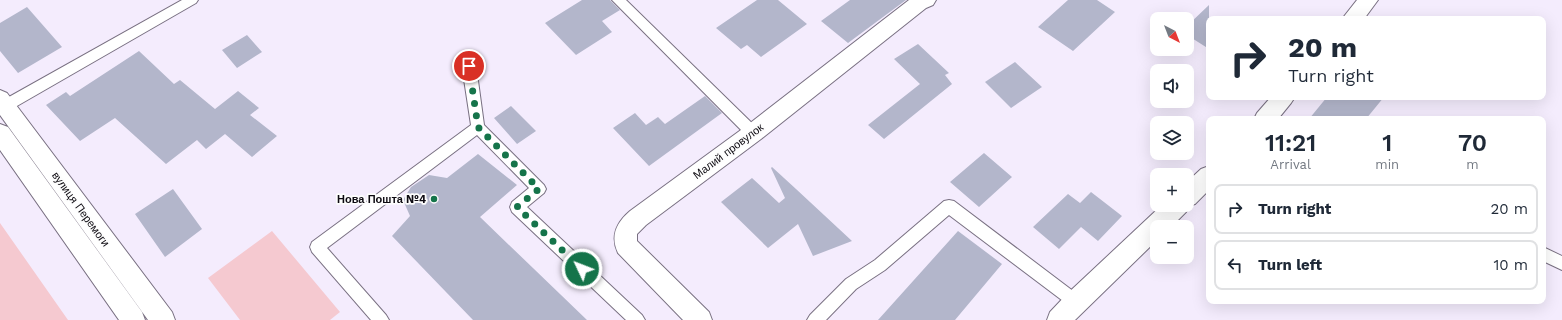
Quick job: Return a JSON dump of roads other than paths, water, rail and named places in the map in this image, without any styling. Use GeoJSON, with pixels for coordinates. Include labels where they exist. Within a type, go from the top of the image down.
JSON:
{"type":"FeatureCollection","features":[{"type":"Feature","properties":{"kind":"street","name":"Малий провулок"},"geometry":{"type":"LineString","coordinates":[[700,320],[626,246],[624,236],[628,227],[753,133],[919,3],[926,0]]}},
{"type":"Feature","properties":{"kind":"street"},"geometry":{"type":"LineString","coordinates":[[1355,16],[1368,0]]}},
{"type":"Feature","properties":{"kind":"street"},"geometry":{"type":"LineString","coordinates":[[1268,116],[1281,100]]}},
{"type":"Feature","properties":{"kind":"street","name":"вулиця Перемоги"},"geometry":{"type":"LineString","coordinates":[[3,102],[162,320]]}},
{"type":"Feature","properties":{"kind":"street","name":"вулиця Перемоги"},"geometry":{"type":"LineString","coordinates":[[0,133],[133,320]]}},
{"type":"Feature","properties":{"kind":"street"},"geometry":{"type":"LineString","coordinates":[[1194,190],[1206,179]]}},
{"type":"Feature","properties":{"kind":"street"},"geometry":{"type":"LineString","coordinates":[[1059,320],[1171,212]]}},
{"type":"Feature","properties":{"kind":"lane"},"geometry":{"type":"LineString","coordinates":[[3,102],[192,0]]}},
{"type":"Feature","properties":{"kind":"lane"},"geometry":{"type":"LineString","coordinates":[[618,0],[753,133]]}},
{"type":"Feature","properties":{"kind":"lane"},"geometry":{"type":"LineString","coordinates":[[469,66],[478,127],[539,189],[517,207],[637,320]]}},
{"type":"Feature","properties":{"kind":"lane"},"geometry":{"type":"LineString","coordinates":[[381,320],[318,246],[478,127]]}},
{"type":"Feature","properties":{"kind":"lane"},"geometry":{"type":"LineString","coordinates":[[815,320],[851,284],[880,265],[949,206],[1076,302]]}},
{"type":"Feature","properties":{"kind":"lane"},"geometry":{"type":"LineString","coordinates":[[1546,255],[1562,263]]}},
{"type":"Feature","properties":{"kind":"place","name":"Нова Пошта №4"},"geometry":{"type":"Point","coordinates":[434,199]}}]}
